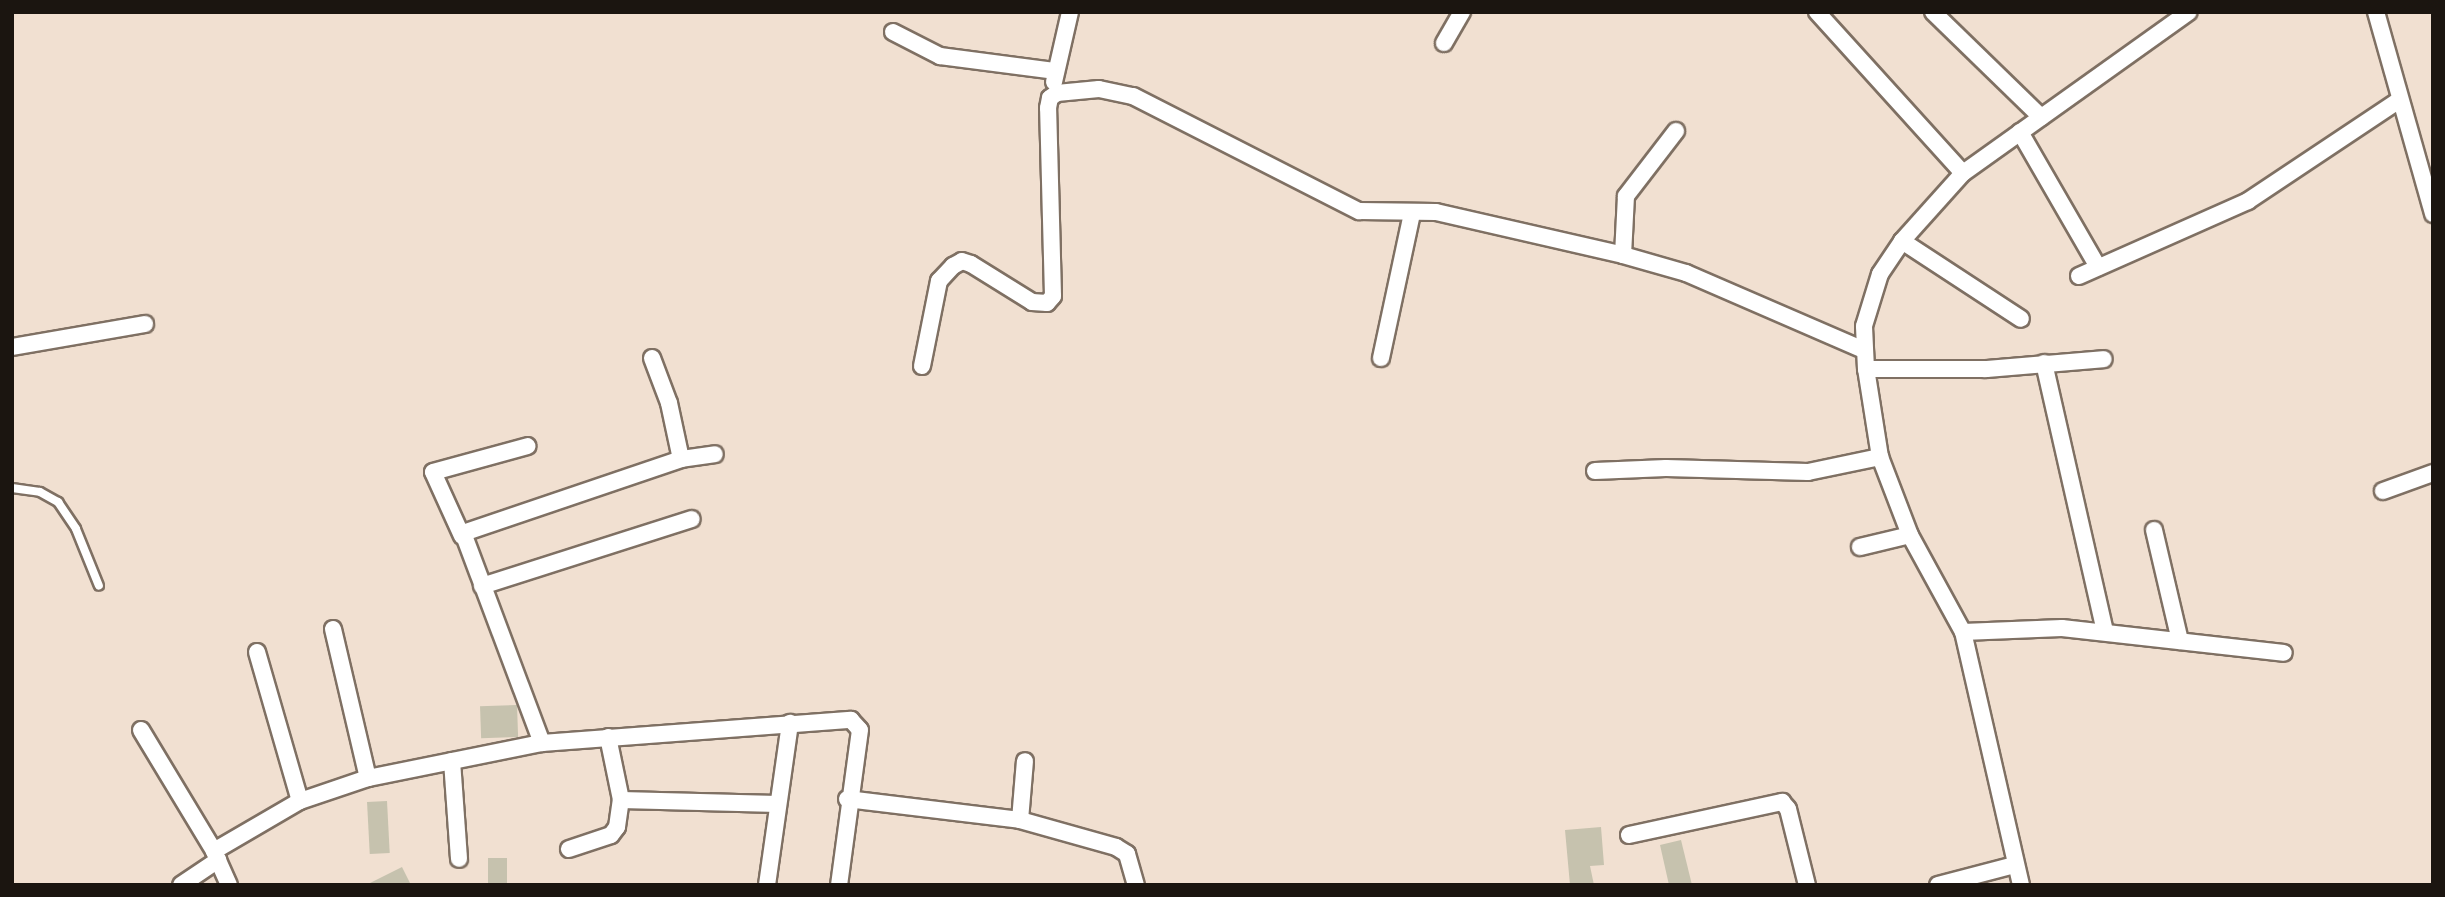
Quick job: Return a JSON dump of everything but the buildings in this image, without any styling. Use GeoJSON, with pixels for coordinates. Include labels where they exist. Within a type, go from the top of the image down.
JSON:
{"type":"FeatureCollection","features":[{"type":"Feature","properties":{"kind":"street"},"geometry":{"type":"LineString","coordinates":[[922,366],[939,281],[953,266],[962,261],[1032,302],[1047,303],[1053,296],[1055,243],[1047,167],[1050,98],[1070,12]]}},
{"type":"Feature","properties":{"kind":"street"},"geometry":{"type":"LineString","coordinates":[[1444,43],[1462,12]]}},
{"type":"Feature","properties":{"kind":"street"},"geometry":{"type":"LineString","coordinates":[[1817,12],[1963,173]]}},
{"type":"Feature","properties":{"kind":"street"},"geometry":{"type":"LineString","coordinates":[[1933,12],[2040,117]]}},
{"type":"Feature","properties":{"kind":"street"},"geometry":{"type":"LineString","coordinates":[[2021,885],[1963,632],[1910,535],[1880,457],[1864,350],[1869,305],[1880,274],[1902,241],[1963,173],[2189,12]]}},
{"type":"Feature","properties":{"kind":"street"},"geometry":{"type":"LineString","coordinates":[[2376,12],[2398,101],[2433,214]]}},
{"type":"Feature","properties":{"kind":"street"},"geometry":{"type":"LineString","coordinates":[[893,32],[940,56],[1056,71]]}},
{"type":"Feature","properties":{"kind":"street"},"geometry":{"type":"LineString","coordinates":[[1050,98],[1071,89],[1118,90],[1359,211],[1449,214],[1623,255],[1686,273],[1864,350]]}},
{"type":"Feature","properties":{"kind":"street"},"geometry":{"type":"LineString","coordinates":[[2079,276],[2248,201],[2398,101]]}},
{"type":"Feature","properties":{"kind":"street"},"geometry":{"type":"LineString","coordinates":[[1623,255],[1626,197],[1676,131]]}},
{"type":"Feature","properties":{"kind":"street"},"geometry":{"type":"LineString","coordinates":[[2020,132],[2098,267]]}},
{"type":"Feature","properties":{"kind":"street"},"geometry":{"type":"LineString","coordinates":[[1381,358],[1412,213]]}},
{"type":"Feature","properties":{"kind":"street"},"geometry":{"type":"LineString","coordinates":[[1902,241],[2021,319]]}},
{"type":"Feature","properties":{"kind":"street"},"geometry":{"type":"LineString","coordinates":[[12,347],[145,324]]}},
{"type":"Feature","properties":{"kind":"street"},"geometry":{"type":"LineString","coordinates":[[652,358],[669,403],[681,459]]}},
{"type":"Feature","properties":{"kind":"street"},"geometry":{"type":"LineString","coordinates":[[1866,369],[1986,369],[2104,359]]}},
{"type":"Feature","properties":{"kind":"street"},"geometry":{"type":"LineString","coordinates":[[2044,363],[2105,631]]}},
{"type":"Feature","properties":{"kind":"street"},"geometry":{"type":"LineString","coordinates":[[527,446],[434,471],[434,481],[462,536],[542,743]]}},
{"type":"Feature","properties":{"kind":"street"},"geometry":{"type":"LineString","coordinates":[[462,536],[465,529],[681,459],[715,454]]}},
{"type":"Feature","properties":{"kind":"street"},"geometry":{"type":"LineString","coordinates":[[1595,471],[1666,468],[1808,472],[1880,457]]}},
{"type":"Feature","properties":{"kind":"street"},"geometry":{"type":"LineString","coordinates":[[2383,491],[2433,474]]}},
{"type":"Feature","properties":{"kind":"street"},"geometry":{"type":"LineString","coordinates":[[482,586],[692,519]]}},
{"type":"Feature","properties":{"kind":"street"},"geometry":{"type":"LineString","coordinates":[[2154,530],[2180,641]]}},
{"type":"Feature","properties":{"kind":"street"},"geometry":{"type":"LineString","coordinates":[[1860,547],[1910,535]]}},
{"type":"Feature","properties":{"kind":"street"},"geometry":{"type":"LineString","coordinates":[[1963,632],[2009,627],[2105,631],[2284,653]]}},
{"type":"Feature","properties":{"kind":"street"},"geometry":{"type":"LineString","coordinates":[[333,629],[368,778]]}},
{"type":"Feature","properties":{"kind":"street"},"geometry":{"type":"LineString","coordinates":[[257,652],[300,802]]}},
{"type":"Feature","properties":{"kind":"street"},"geometry":{"type":"LineString","coordinates":[[181,885],[216,855],[300,802],[368,778],[542,743],[851,720],[859,725],[847,799],[839,885]]}},
{"type":"Feature","properties":{"kind":"street"},"geometry":{"type":"LineString","coordinates":[[766,885],[790,723]]}},
{"type":"Feature","properties":{"kind":"street"},"geometry":{"type":"LineString","coordinates":[[141,730],[216,855],[229,885]]}},
{"type":"Feature","properties":{"kind":"street"},"geometry":{"type":"LineString","coordinates":[[569,849],[611,835],[617,827],[621,800],[608,737]]}},
{"type":"Feature","properties":{"kind":"street"},"geometry":{"type":"LineString","coordinates":[[453,761],[459,859]]}},
{"type":"Feature","properties":{"kind":"street"},"geometry":{"type":"LineString","coordinates":[[1020,820],[1025,761]]}},
{"type":"Feature","properties":{"kind":"street"},"geometry":{"type":"LineString","coordinates":[[847,799],[1020,820],[1116,847],[1127,854],[1136,885]]}},
{"type":"Feature","properties":{"kind":"street"},"geometry":{"type":"LineString","coordinates":[[621,800],[778,804]]}},
{"type":"Feature","properties":{"kind":"street"},"geometry":{"type":"LineString","coordinates":[[1629,835],[1782,802],[1788,809],[1807,885]]}},
{"type":"Feature","properties":{"kind":"street"},"geometry":{"type":"LineString","coordinates":[[1938,885],[2015,866]]}},
{"type":"Feature","properties":{"kind":"lane"},"geometry":{"type":"LineString","coordinates":[[12,488],[40,492],[58,502],[76,529],[99,586]]}}]}
